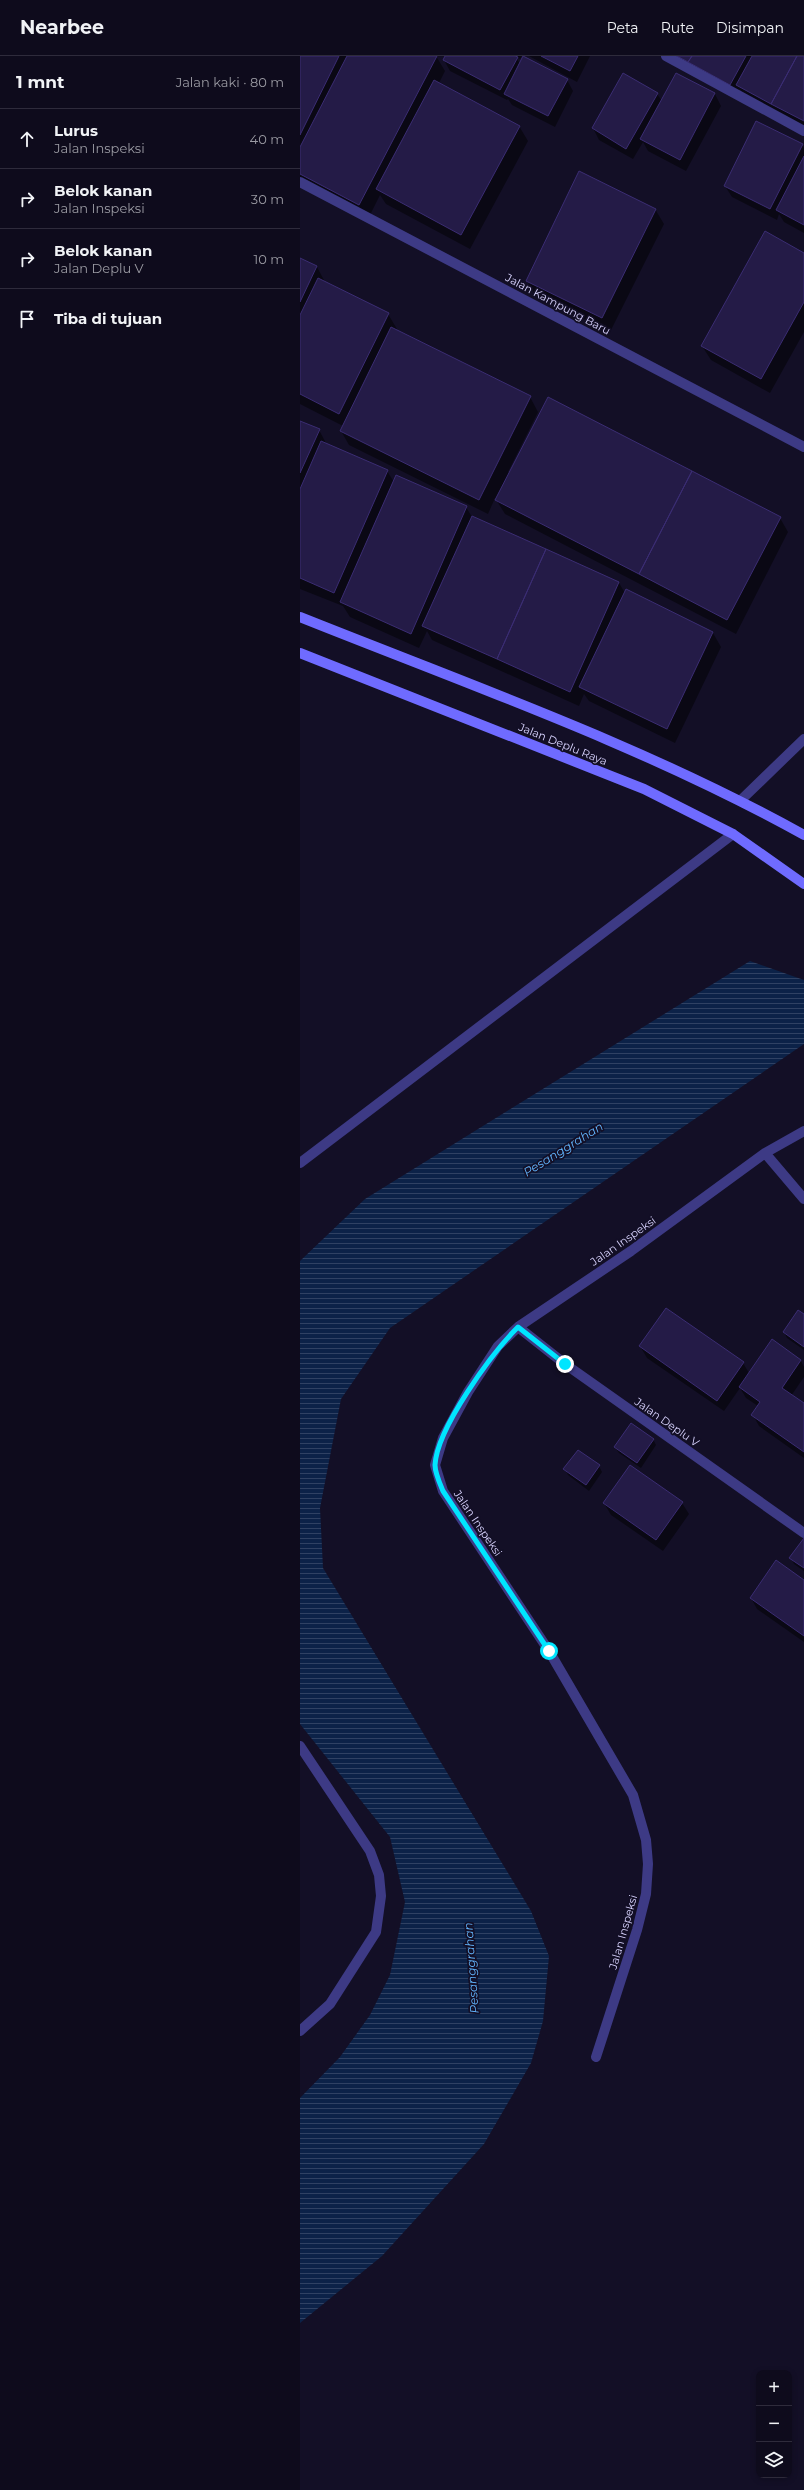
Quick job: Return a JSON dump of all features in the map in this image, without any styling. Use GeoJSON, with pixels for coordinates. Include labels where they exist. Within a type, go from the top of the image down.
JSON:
{"type":"FeatureCollection","features":[{"type":"Feature","properties":{"kind":"main road","name":"Jalan Deplu Raya"},"geometry":{"type":"LineString","coordinates":[[300,617],[660,762],[741,800],[804,835]]}},
{"type":"Feature","properties":{"kind":"main road","name":"Jalan Deplu Raya"},"geometry":{"type":"LineString","coordinates":[[300,653],[644,789],[733,834],[803,884]]}},
{"type":"Feature","properties":{"kind":"street"},"geometry":{"type":"LineString","coordinates":[[666,56],[804,131]]}},
{"type":"Feature","properties":{"kind":"street","name":"Jalan Kampung Baru"},"geometry":{"type":"LineString","coordinates":[[300,182],[804,447]]}},
{"type":"Feature","properties":{"kind":"street"},"geometry":{"type":"LineString","coordinates":[[741,800],[804,739]]}},
{"type":"Feature","properties":{"kind":"street"},"geometry":{"type":"LineString","coordinates":[[300,1163],[733,834]]}},
{"type":"Feature","properties":{"kind":"street","name":"Jalan Inspeksi"},"geometry":{"type":"LineString","coordinates":[[596,2057],[637,1930],[646,1894],[648,1864],[646,1840],[634,1795],[549,1651],[443,1491],[435,1466],[443,1438],[468,1392],[498,1346],[518,1327],[631,1251],[765,1153],[804,1131]]}},
{"type":"Feature","properties":{"kind":"street"},"geometry":{"type":"LineString","coordinates":[[765,1153],[804,1199]]}},
{"type":"Feature","properties":{"kind":"street","name":"Jalan Deplu V"},"geometry":{"type":"LineString","coordinates":[[518,1327],[565,1364],[804,1533]]}},
{"type":"Feature","properties":{"kind":"street"},"geometry":{"type":"LineString","coordinates":[[300,1746],[370,1851],[379,1874],[381,1896],[376,1932],[330,2004],[300,2031]]}},
{"type":"Feature","properties":{"kind":"water","name":"Pesanggrahan"},"geometry":{"type":"Polygon","coordinates":[[[750,961],[804,980],[804,1044],[390,1328],[341,1399],[320,1508],[323,1568],[531,1911],[549,1956],[543,2021],[531,2063],[484,2144],[382,2256],[300,2323],[300,2098],[340,2057],[370,2015],[390,1975],[405,1902],[390,1837],[300,1724],[300,1261],[365,1199],[750,961]]]}},
{"type":"Feature","properties":{"kind":"building"},"geometry":{"type":"Polygon","coordinates":[[[300,56],[339,56],[300,135],[300,56]]]}},
{"type":"Feature","properties":{"kind":"building"},"geometry":{"type":"Polygon","coordinates":[[[347,56],[437,56],[359,205],[300,174],[300,147],[347,56]]]}},
{"type":"Feature","properties":{"kind":"building"},"geometry":{"type":"Polygon","coordinates":[[[445,56],[518,57],[500,90],[443,60],[445,56]]]}},
{"type":"Feature","properties":{"kind":"building"},"geometry":{"type":"Polygon","coordinates":[[[523,56],[568,79],[548,116],[504,94],[523,56]]]}},
{"type":"Feature","properties":{"kind":"building"},"geometry":{"type":"Polygon","coordinates":[[[541,56],[578,56],[570,71],[541,56]]]}},
{"type":"Feature","properties":{"kind":"building"},"geometry":{"type":"Polygon","coordinates":[[[677,56],[692,56],[688,62],[677,56]]]}},
{"type":"Feature","properties":{"kind":"building"},"geometry":{"type":"Polygon","coordinates":[[[692,56],[746,56],[730,85],[688,62],[692,56]]]}},
{"type":"Feature","properties":{"kind":"building"},"geometry":{"type":"Polygon","coordinates":[[[752,56],[797,56],[771,104],[736,85],[752,56]]]}},
{"type":"Feature","properties":{"kind":"building"},"geometry":{"type":"Polygon","coordinates":[[[797,56],[804,56],[804,121],[771,104],[797,56]]]}},
{"type":"Feature","properties":{"kind":"building"},"geometry":{"type":"Polygon","coordinates":[[[623,73],[658,93],[626,149],[592,128],[623,73]]]}},
{"type":"Feature","properties":{"kind":"building"},"geometry":{"type":"Polygon","coordinates":[[[676,73],[715,93],[680,160],[640,139],[676,73]]]}},
{"type":"Feature","properties":{"kind":"building"},"geometry":{"type":"Polygon","coordinates":[[[434,80],[520,126],[461,235],[376,189],[434,80]]]}},
{"type":"Feature","properties":{"kind":"building"},"geometry":{"type":"Polygon","coordinates":[[[756,121],[803,144],[770,209],[724,186],[756,121]]]}},
{"type":"Feature","properties":{"kind":"building"},"geometry":{"type":"Polygon","coordinates":[[[804,156],[804,225],[776,210],[804,156]]]}},
{"type":"Feature","properties":{"kind":"building"},"geometry":{"type":"Polygon","coordinates":[[[579,171],[656,209],[602,318],[526,281],[579,171]]]}},
{"type":"Feature","properties":{"kind":"building"},"geometry":{"type":"Polygon","coordinates":[[[765,231],[804,253],[804,302],[761,379],[701,346],[765,231]]]}},
{"type":"Feature","properties":{"kind":"building"},"geometry":{"type":"Polygon","coordinates":[[[300,258],[317,266],[300,302],[300,258]]]}},
{"type":"Feature","properties":{"kind":"building"},"geometry":{"type":"Polygon","coordinates":[[[318,278],[389,313],[339,414],[300,394],[300,315],[318,278]]]}},
{"type":"Feature","properties":{"kind":"building"},"geometry":{"type":"Polygon","coordinates":[[[391,327],[531,396],[479,500],[340,431],[391,327]]]}},
{"type":"Feature","properties":{"kind":"building"},"geometry":{"type":"Polygon","coordinates":[[[548,397],[692,471],[639,574],[495,500],[548,397]]]}},
{"type":"Feature","properties":{"kind":"building"},"geometry":{"type":"Polygon","coordinates":[[[300,421],[320,429],[300,473],[300,421]]]}},
{"type":"Feature","properties":{"kind":"building"},"geometry":{"type":"Polygon","coordinates":[[[321,441],[388,470],[334,593],[300,578],[300,489],[321,441]]]}},
{"type":"Feature","properties":{"kind":"building"},"geometry":{"type":"Polygon","coordinates":[[[692,471],[781,517],[727,620],[639,574],[692,471]]]}},
{"type":"Feature","properties":{"kind":"building"},"geometry":{"type":"Polygon","coordinates":[[[396,475],[467,506],[411,634],[340,602],[396,475]]]}},
{"type":"Feature","properties":{"kind":"building"},"geometry":{"type":"Polygon","coordinates":[[[472,516],[546,549],[497,659],[422,626],[472,516]]]}},
{"type":"Feature","properties":{"kind":"building"},"geometry":{"type":"Polygon","coordinates":[[[546,549],[619,582],[570,692],[497,659],[546,549]]]}},
{"type":"Feature","properties":{"kind":"building"},"geometry":{"type":"Polygon","coordinates":[[[626,589],[713,632],[667,729],[579,687],[626,589]]]}},
{"type":"Feature","properties":{"kind":"building"},"geometry":{"type":"Polygon","coordinates":[[[666,1308],[744,1362],[717,1401],[639,1346],[666,1308]]]}},
{"type":"Feature","properties":{"kind":"building"},"geometry":{"type":"Polygon","coordinates":[[[798,1310],[804,1314],[804,1347],[783,1332],[798,1310]]]}},
{"type":"Feature","properties":{"kind":"building"},"geometry":{"type":"Polygon","coordinates":[[[772,1339],[801,1360],[782,1388],[804,1403],[804,1452],[751,1415],[760,1402],[739,1387],[772,1339]]]}},
{"type":"Feature","properties":{"kind":"building"},"geometry":{"type":"Polygon","coordinates":[[[631,1423],[654,1439],[637,1463],[614,1447],[631,1423]]]}},
{"type":"Feature","properties":{"kind":"building"},"geometry":{"type":"Polygon","coordinates":[[[578,1450],[600,1465],[586,1485],[563,1469],[578,1450]]]}},
{"type":"Feature","properties":{"kind":"building"},"geometry":{"type":"Polygon","coordinates":[[[630,1465],[683,1502],[656,1540],[603,1503],[630,1465]]]}},
{"type":"Feature","properties":{"kind":"building"},"geometry":{"type":"Polygon","coordinates":[[[804,1538],[804,1568],[789,1558],[804,1538]]]}},
{"type":"Feature","properties":{"kind":"building"},"geometry":{"type":"Polygon","coordinates":[[[776,1560],[804,1580],[804,1636],[750,1598],[776,1560]]]}},
{"type":"Feature","properties":{"kind":"route"},"geometry":{"type":"LineString","coordinates":[[549,1651],[443,1491],[435,1466],[443,1438],[468,1392],[498,1346],[518,1327],[565,1364]]}}]}
